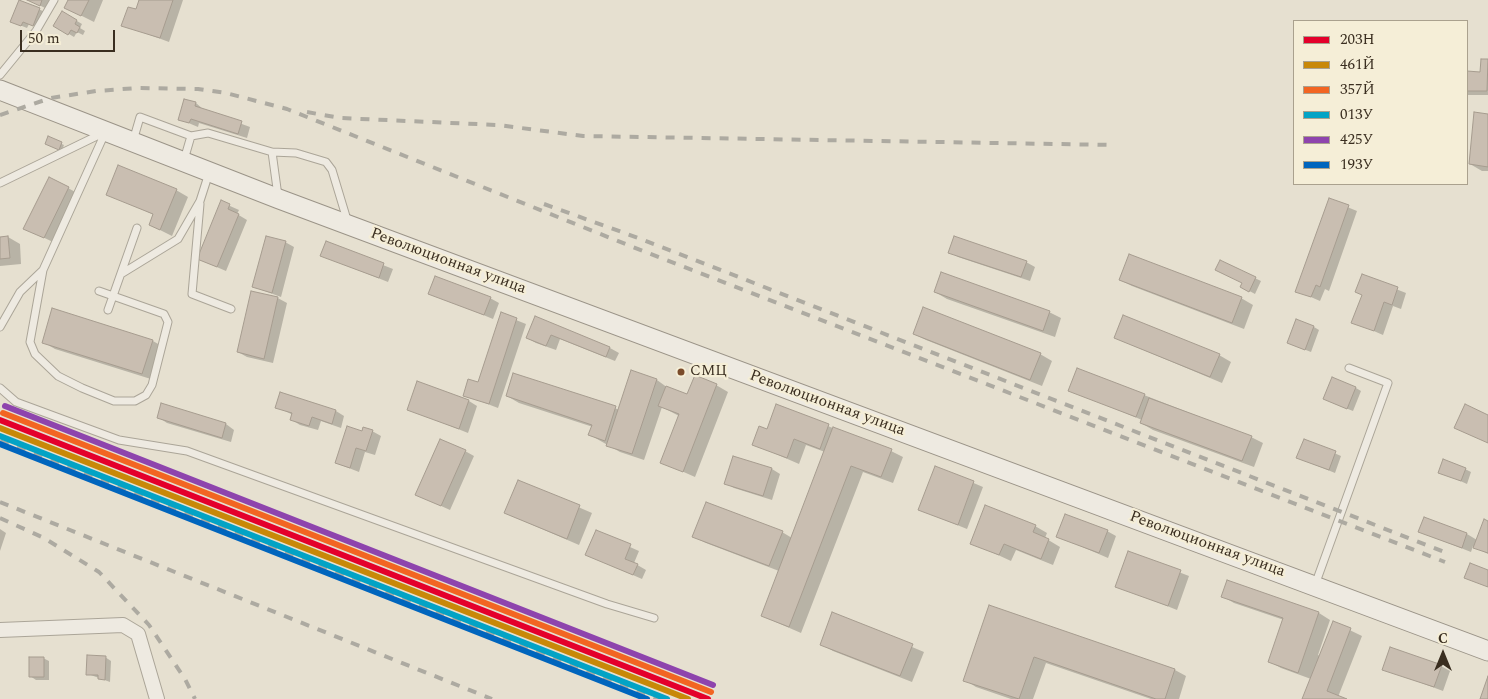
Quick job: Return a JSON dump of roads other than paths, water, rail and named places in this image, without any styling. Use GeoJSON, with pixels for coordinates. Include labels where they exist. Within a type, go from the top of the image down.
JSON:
{"type":"FeatureCollection","features":[{"type":"Feature","properties":{"kind":"main road","name":"Революционная улица"},"geometry":{"type":"LineString","coordinates":[[0,90],[183,163],[1488,651]]}},
{"type":"Feature","properties":{"kind":"street"},"geometry":{"type":"LineString","coordinates":[[0,630],[123,625],[138,634],[156,699]]}},
{"type":"Feature","properties":{"kind":"lane"},"geometry":{"type":"LineString","coordinates":[[0,74],[36,32],[54,0]]}},
{"type":"Feature","properties":{"kind":"lane"},"geometry":{"type":"LineString","coordinates":[[132,143],[140,117],[191,136],[208,133],[272,152],[296,153],[326,162],[332,170],[349,225]]}},
{"type":"Feature","properties":{"kind":"lane"},"geometry":{"type":"LineString","coordinates":[[0,183],[105,132]]}},
{"type":"Feature","properties":{"kind":"lane"},"geometry":{"type":"LineString","coordinates":[[99,291],[164,314],[168,322],[152,385],[146,395],[135,401],[114,401],[58,376],[35,354],[30,342],[43,270],[105,132]]}},
{"type":"Feature","properties":{"kind":"lane"},"geometry":{"type":"LineString","coordinates":[[183,163],[191,136]]}},
{"type":"Feature","properties":{"kind":"lane"},"geometry":{"type":"LineString","coordinates":[[272,152],[279,199]]}},
{"type":"Feature","properties":{"kind":"lane"},"geometry":{"type":"LineString","coordinates":[[209,172],[200,201],[192,294],[231,309]]}},
{"type":"Feature","properties":{"kind":"lane"},"geometry":{"type":"LineString","coordinates":[[121,274],[178,239],[200,201]]}},
{"type":"Feature","properties":{"kind":"lane"},"geometry":{"type":"LineString","coordinates":[[108,310],[137,228]]}},
{"type":"Feature","properties":{"kind":"lane"},"geometry":{"type":"LineString","coordinates":[[0,327],[20,292],[43,270]]}},
{"type":"Feature","properties":{"kind":"lane"},"geometry":{"type":"LineString","coordinates":[[1315,586],[1388,383],[1349,368]]}},
{"type":"Feature","properties":{"kind":"lane"},"geometry":{"type":"LineString","coordinates":[[0,388],[16,402],[119,440],[187,452],[607,604],[654,618]]}},
{"type":"Feature","properties":{"kind":"railway"},"geometry":{"type":"LineString","coordinates":[[0,115],[51,98],[96,91],[138,88],[198,89],[226,93],[287,109],[633,247],[1445,562]]}},
{"type":"Feature","properties":{"kind":"railway"},"geometry":{"type":"LineString","coordinates":[[307,112],[340,118],[498,125],[583,136],[1115,145]]}},
{"type":"Feature","properties":{"kind":"railway"},"geometry":{"type":"LineString","coordinates":[[544,204],[641,239],[1447,553]]}},
{"type":"Feature","properties":{"kind":"railway"},"geometry":{"type":"LineString","coordinates":[[0,441],[659,699]]}},
{"type":"Feature","properties":{"kind":"railway"},"geometry":{"type":"LineString","coordinates":[[0,502],[492,699]]}},
{"type":"Feature","properties":{"kind":"railway"},"geometry":{"type":"LineString","coordinates":[[0,518],[44,538],[99,572],[149,625],[185,679],[195,699]]}},
{"type":"Feature","properties":{"kind":"place","name":"СМЦ"},"geometry":{"type":"Point","coordinates":[681,372]}}]}
